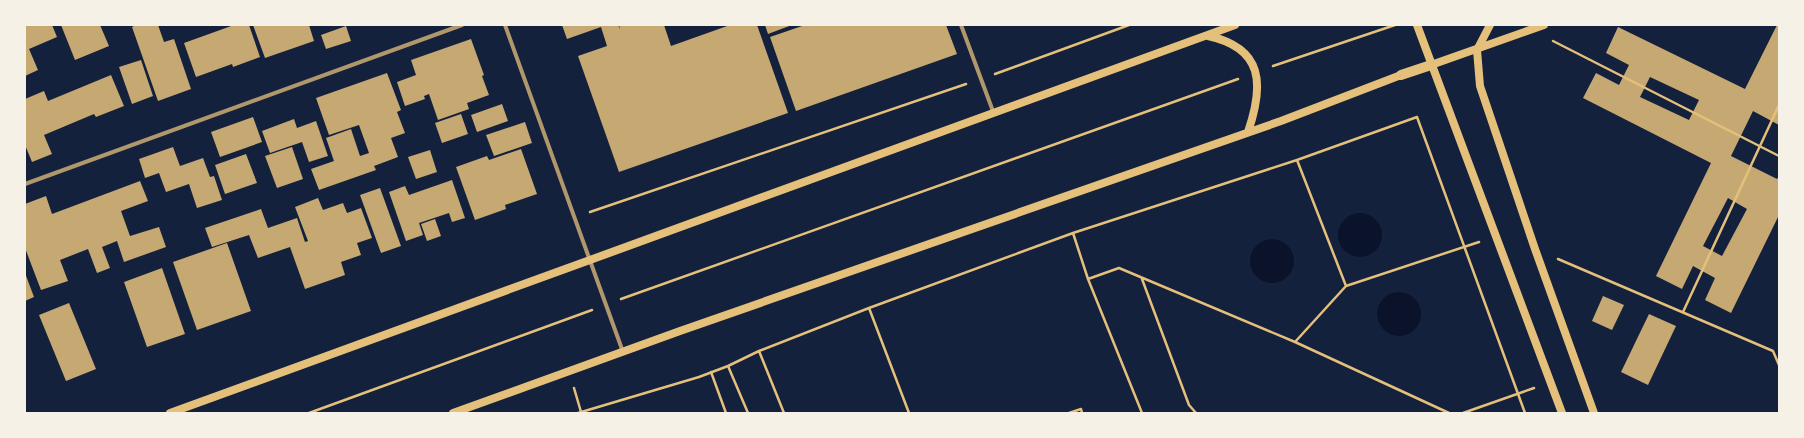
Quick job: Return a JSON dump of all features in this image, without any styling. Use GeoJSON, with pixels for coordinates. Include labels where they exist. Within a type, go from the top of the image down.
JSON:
{"type":"FeatureCollection","features":[{"type":"Feature","properties":{"kind":"main road"},"geometry":{"type":"LineString","coordinates":[[170,413],[1235,25]]}},
{"type":"Feature","properties":{"kind":"main road"},"geometry":{"type":"LineString","coordinates":[[1417,25],[1562,413]]}},
{"type":"Feature","properties":{"kind":"main road"},"geometry":{"type":"LineString","coordinates":[[1490,25],[1478,50],[1480,86],[1535,249],[1594,413]]}},
{"type":"Feature","properties":{"kind":"main road"},"geometry":{"type":"LineString","coordinates":[[452,413],[1248,132],[1401,75],[1478,50],[1544,25]]}},
{"type":"Feature","properties":{"kind":"main road"},"geometry":{"type":"LineString","coordinates":[[1207,35],[1225,39],[1235,44],[1245,53],[1256,72],[1257,101],[1248,132]]}},
{"type":"Feature","properties":{"kind":"street"},"geometry":{"type":"LineString","coordinates":[[25,184],[462,25]]}},
{"type":"Feature","properties":{"kind":"street"},"geometry":{"type":"LineString","coordinates":[[505,25],[623,352]]}},
{"type":"Feature","properties":{"kind":"street"},"geometry":{"type":"LineString","coordinates":[[961,25],[994,114]]}},
{"type":"Feature","properties":{"kind":"path"},"geometry":{"type":"LineString","coordinates":[[574,218],[982,79],[1129,25]]}},
{"type":"Feature","properties":{"kind":"path"},"geometry":{"type":"LineString","coordinates":[[309,413],[1256,72],[1395,25]]}},
{"type":"Feature","properties":{"kind":"path"},"geometry":{"type":"LineString","coordinates":[[1532,30],[1779,156]]}},
{"type":"Feature","properties":{"kind":"path"},"geometry":{"type":"LineString","coordinates":[[1683,312],[1779,105]]}},
{"type":"Feature","properties":{"kind":"path"},"geometry":{"type":"LineString","coordinates":[[569,371],[579,413],[728,366],[759,351],[869,308],[1073,233],[1297,160],[1417,117],[1525,413]]}},
{"type":"Feature","properties":{"kind":"path"},"geometry":{"type":"LineString","coordinates":[[1297,160],[1346,286]]}},
{"type":"Feature","properties":{"kind":"path"},"geometry":{"type":"LineString","coordinates":[[1073,233],[1088,279],[1142,413]]}},
{"type":"Feature","properties":{"kind":"path"},"geometry":{"type":"LineString","coordinates":[[1295,342],[1346,286],[1464,246],[1497,237]]}},
{"type":"Feature","properties":{"kind":"path"},"geometry":{"type":"LineString","coordinates":[[1535,249],[1773,351],[1779,365]]}},
{"type":"Feature","properties":{"kind":"path"},"geometry":{"type":"LineString","coordinates":[[1088,279],[1119,268],[1142,279],[1295,342],[1449,413]]}},
{"type":"Feature","properties":{"kind":"path"},"geometry":{"type":"LineString","coordinates":[[1142,279],[1189,405],[1196,413]]}},
{"type":"Feature","properties":{"kind":"path"},"geometry":{"type":"LineString","coordinates":[[869,308],[908,413]]}},
{"type":"Feature","properties":{"kind":"path"},"geometry":{"type":"LineString","coordinates":[[759,351],[784,413]]}},
{"type":"Feature","properties":{"kind":"path"},"geometry":{"type":"LineString","coordinates":[[728,366],[748,413]]}},
{"type":"Feature","properties":{"kind":"path"},"geometry":{"type":"LineString","coordinates":[[711,372],[726,413]]}},
{"type":"Feature","properties":{"kind":"path"},"geometry":{"type":"LineString","coordinates":[[1463,413],[1518,393],[1552,383]]}},
{"type":"Feature","properties":{"kind":"path"},"geometry":{"type":"LineString","coordinates":[[1069,413],[1081,409],[1082,413]]}},
{"type":"Feature","properties":{"kind":"water"},"geometry":{"type":"Polygon","coordinates":[[[1364,213],[1376,219],[1381,227],[1381,243],[1376,251],[1368,256],[1356,257],[1344,251],[1339,243],[1338,231],[1344,219],[1352,214],[1364,213]]]}},
{"type":"Feature","properties":{"kind":"water"},"geometry":{"type":"Polygon","coordinates":[[[1276,239],[1281,240],[1288,245],[1293,252],[1293,270],[1288,277],[1281,282],[1268,283],[1263,282],[1256,277],[1251,270],[1250,257],[1251,252],[1256,245],[1263,240],[1276,239]]]}},
{"type":"Feature","properties":{"kind":"water"},"geometry":{"type":"Polygon","coordinates":[[[1395,292],[1403,292],[1415,298],[1421,310],[1421,318],[1415,330],[1403,336],[1395,336],[1383,330],[1377,318],[1377,310],[1383,298],[1395,292]]]}},
{"type":"Feature","properties":{"kind":"building"},"geometry":{"type":"Polygon","coordinates":[[[25,25],[52,25],[57,37],[29,49],[38,70],[25,76],[25,25]]]}},
{"type":"Feature","properties":{"kind":"building"},"geometry":{"type":"Polygon","coordinates":[[[61,25],[100,25],[109,46],[75,60],[61,25]]]}},
{"type":"Feature","properties":{"kind":"building"},"geometry":{"type":"Polygon","coordinates":[[[136,25],[158,25],[164,42],[174,39],[191,89],[158,101],[132,27],[136,25]]]}},
{"type":"Feature","properties":{"kind":"building"},"geometry":{"type":"Polygon","coordinates":[[[234,25],[249,25],[260,57],[233,67],[232,64],[196,77],[184,43],[234,25]]]}},
{"type":"Feature","properties":{"kind":"building"},"geometry":{"type":"Polygon","coordinates":[[[253,25],[309,25],[314,41],[265,58],[253,25]]]}},
{"type":"Feature","properties":{"kind":"building"},"geometry":{"type":"Polygon","coordinates":[[[562,25],[618,25],[620,29],[619,25],[664,25],[671,46],[730,25],[757,25],[788,113],[619,172],[578,56],[607,46],[601,27],[567,39],[562,25]]]}},
{"type":"Feature","properties":{"kind":"building"},"geometry":{"type":"Polygon","coordinates":[[[765,25],[792,25],[768,34],[765,25]]]}},
{"type":"Feature","properties":{"kind":"building"},"geometry":{"type":"Polygon","coordinates":[[[805,25],[946,25],[957,54],[796,111],[770,37],[805,25]]]}},
{"type":"Feature","properties":{"kind":"building"},"geometry":{"type":"Polygon","coordinates":[[[1777,25],[1779,25],[1779,125],[1753,111],[1731,156],[1777,179],[1779,176],[1779,215],[1731,313],[1705,300],[1715,278],[1693,266],[1682,289],[1656,276],[1711,163],[1583,98],[1596,73],[1619,85],[1629,65],[1606,53],[1618,27],[1745,89],[1777,25]],[[1650,77],[1640,97],[1689,120],[1699,100],[1650,77]],[[1728,198],[1703,246],[1722,256],[1747,209],[1728,198]]]}},
{"type":"Feature","properties":{"kind":"building"},"geometry":{"type":"Polygon","coordinates":[[[346,26],[351,41],[326,49],[321,35],[346,26]]]}},
{"type":"Feature","properties":{"kind":"building"},"geometry":{"type":"Polygon","coordinates":[[[471,39],[484,75],[482,76],[489,95],[467,103],[469,109],[438,120],[429,94],[424,96],[425,99],[405,106],[397,82],[416,75],[411,60],[471,39]]]}},
{"type":"Feature","properties":{"kind":"building"},"geometry":{"type":"Polygon","coordinates":[[[141,60],[153,96],[132,104],[119,67],[141,60]]]}},
{"type":"Feature","properties":{"kind":"building"},"geometry":{"type":"Polygon","coordinates":[[[387,73],[401,110],[397,112],[405,133],[391,138],[398,157],[374,166],[376,170],[319,190],[311,169],[334,161],[326,138],[351,129],[360,156],[369,153],[359,125],[329,135],[316,98],[387,73]]]}},
{"type":"Feature","properties":{"kind":"building"},"geometry":{"type":"Polygon","coordinates":[[[111,75],[124,106],[96,117],[94,114],[44,135],[52,154],[32,162],[25,145],[25,99],[44,91],[48,101],[111,75]]]}},
{"type":"Feature","properties":{"kind":"building"},"geometry":{"type":"Polygon","coordinates":[[[502,104],[508,121],[477,132],[471,115],[502,104]]]}},
{"type":"Feature","properties":{"kind":"building"},"geometry":{"type":"Polygon","coordinates":[[[461,114],[468,134],[442,143],[435,123],[461,114]]]}},
{"type":"Feature","properties":{"kind":"building"},"geometry":{"type":"Polygon","coordinates":[[[253,117],[262,142],[220,157],[211,132],[253,117]]]}},
{"type":"Feature","properties":{"kind":"building"},"geometry":{"type":"Polygon","coordinates":[[[294,119],[297,128],[316,121],[328,156],[309,162],[302,142],[270,153],[262,131],[294,119]]]}},
{"type":"Feature","properties":{"kind":"building"},"geometry":{"type":"Polygon","coordinates":[[[525,122],[532,143],[494,156],[486,135],[525,122]]]}},
{"type":"Feature","properties":{"kind":"building"},"geometry":{"type":"Polygon","coordinates":[[[173,147],[180,166],[203,158],[210,177],[214,176],[222,200],[197,208],[189,184],[166,192],[159,173],[145,178],[139,159],[173,147]]]}},
{"type":"Feature","properties":{"kind":"building"},"geometry":{"type":"Polygon","coordinates":[[[292,147],[303,179],[277,188],[265,156],[292,147]]]}},
{"type":"Feature","properties":{"kind":"building"},"geometry":{"type":"Polygon","coordinates":[[[521,149],[537,194],[505,205],[506,209],[475,220],[456,167],[487,156],[489,160],[521,149]]]}},
{"type":"Feature","properties":{"kind":"building"},"geometry":{"type":"Polygon","coordinates":[[[430,150],[437,172],[416,179],[408,157],[430,150]]]}},
{"type":"Feature","properties":{"kind":"building"},"geometry":{"type":"Polygon","coordinates":[[[246,154],[257,183],[225,194],[215,165],[246,154]]]}},
{"type":"Feature","properties":{"kind":"building"},"geometry":{"type":"Polygon","coordinates":[[[452,180],[465,218],[452,222],[449,213],[419,223],[423,235],[406,241],[389,192],[405,186],[409,195],[452,180]]]}},
{"type":"Feature","properties":{"kind":"building"},"geometry":{"type":"Polygon","coordinates":[[[140,181],[148,201],[121,211],[130,236],[159,227],[166,247],[124,262],[117,241],[102,247],[110,268],[97,273],[88,249],[60,260],[68,281],[41,290],[25,248],[25,204],[46,196],[52,214],[140,181]]]}},
{"type":"Feature","properties":{"kind":"building"},"geometry":{"type":"Polygon","coordinates":[[[380,188],[401,246],[381,253],[360,195],[380,188]]]}},
{"type":"Feature","properties":{"kind":"building"},"geometry":{"type":"Polygon","coordinates":[[[318,198],[323,210],[343,203],[347,213],[361,208],[372,238],[357,243],[361,255],[341,262],[345,275],[305,289],[290,247],[258,258],[249,235],[212,247],[205,228],[261,209],[268,228],[297,218],[305,242],[308,241],[295,207],[318,198]]]}},
{"type":"Feature","properties":{"kind":"building"},"geometry":{"type":"Polygon","coordinates":[[[435,219],[441,236],[427,241],[421,224],[435,219]]]}},
{"type":"Feature","properties":{"kind":"building"},"geometry":{"type":"Polygon","coordinates":[[[227,243],[251,311],[197,330],[173,262],[227,243]]]}},
{"type":"Feature","properties":{"kind":"building"},"geometry":{"type":"Polygon","coordinates":[[[162,268],[185,334],[147,347],[124,282],[162,268]]]}},
{"type":"Feature","properties":{"kind":"building"},"geometry":{"type":"Polygon","coordinates":[[[25,273],[34,297],[25,301],[25,273]]]}},
{"type":"Feature","properties":{"kind":"building"},"geometry":{"type":"Polygon","coordinates":[[[1603,296],[1624,305],[1612,330],[1592,321],[1603,296]]]}},
{"type":"Feature","properties":{"kind":"building"},"geometry":{"type":"Polygon","coordinates":[[[69,303],[96,369],[66,381],[39,315],[69,303]]]}},
{"type":"Feature","properties":{"kind":"building"},"geometry":{"type":"Polygon","coordinates":[[[1649,314],[1676,326],[1648,385],[1621,372],[1649,314]]]}}]}
